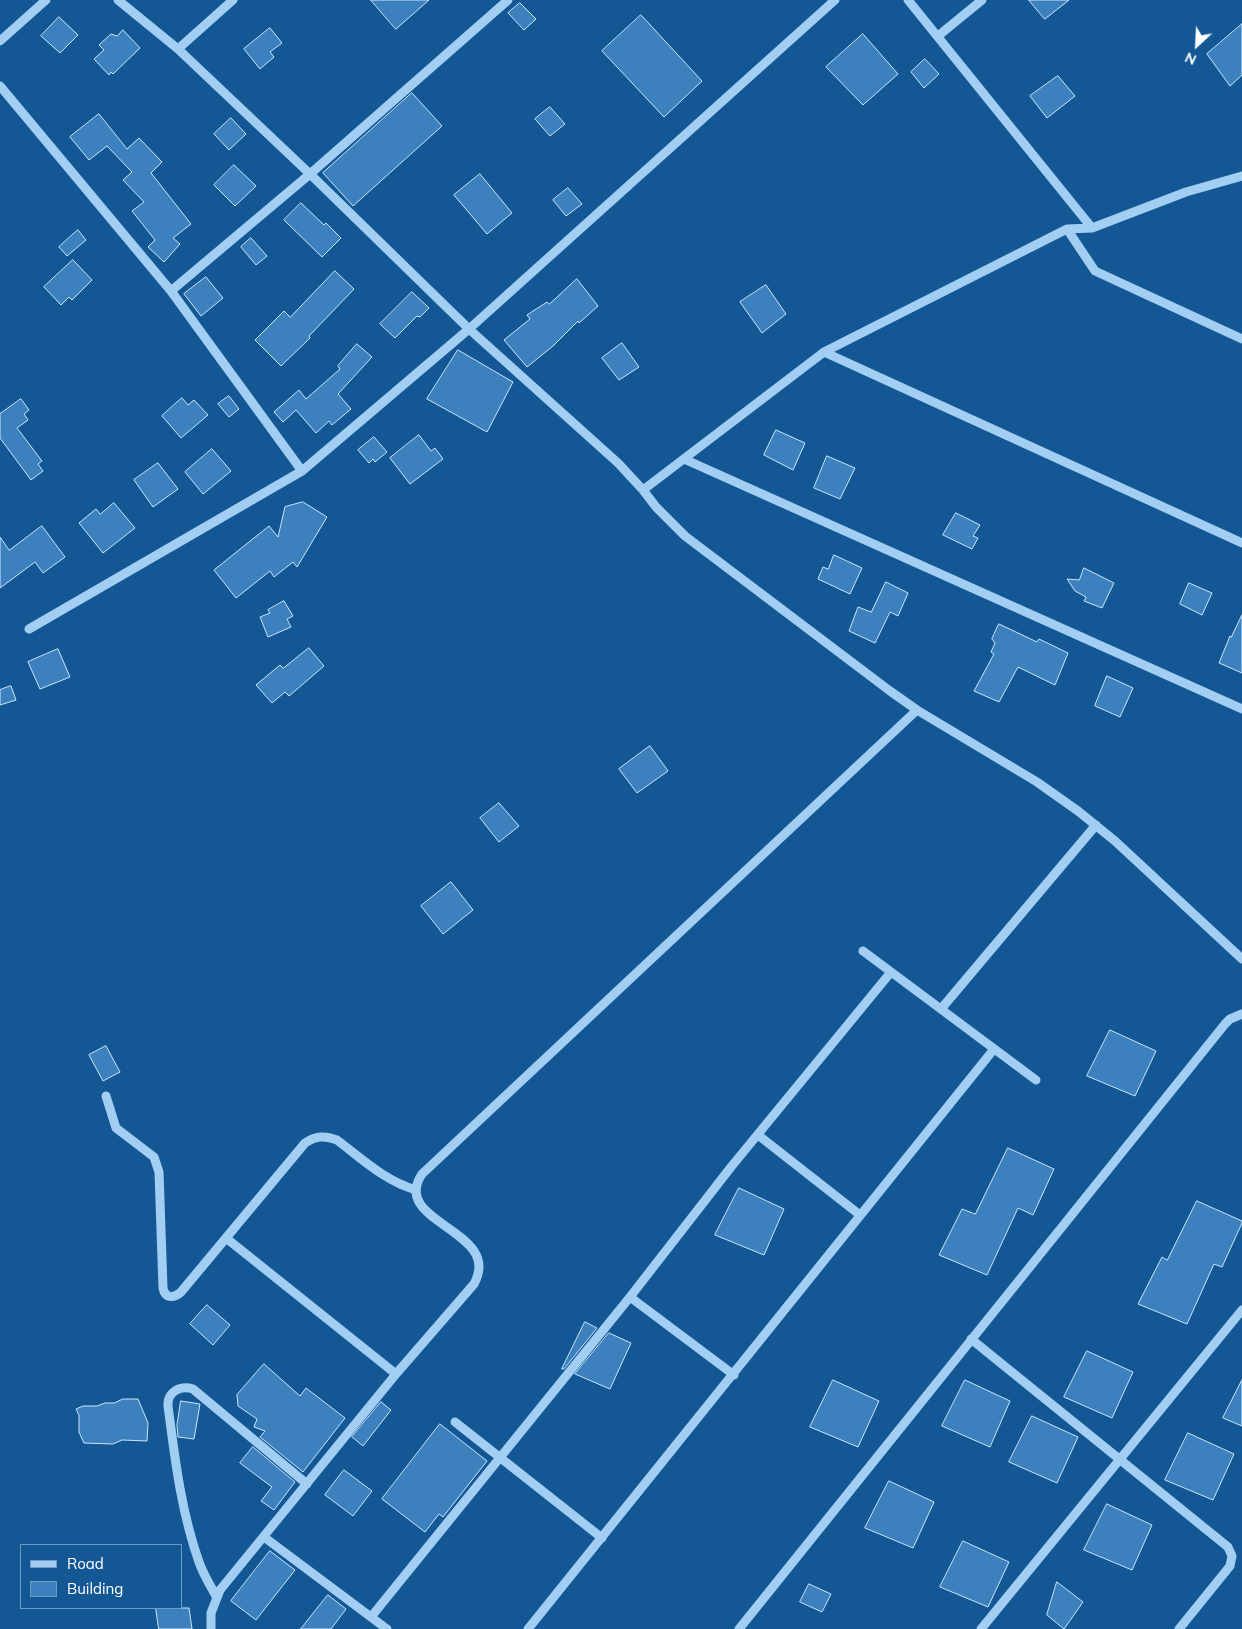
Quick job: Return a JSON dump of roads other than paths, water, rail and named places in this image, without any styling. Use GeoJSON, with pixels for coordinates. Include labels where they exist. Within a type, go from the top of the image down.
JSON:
{"type":"FeatureCollection","features":[{"type":"Feature","properties":{"kind":"street"},"geometry":{"type":"LineString","coordinates":[[0,41],[46,0]]}},
{"type":"Feature","properties":{"kind":"street"},"geometry":{"type":"LineString","coordinates":[[118,0],[178,49],[469,329],[618,464],[685,536],[917,710],[1052,792],[1096,825],[1242,959]]}},
{"type":"Feature","properties":{"kind":"street"},"geometry":{"type":"LineString","coordinates":[[178,49],[233,0]]}},
{"type":"Feature","properties":{"kind":"street"},"geometry":{"type":"LineString","coordinates":[[171,291],[310,174],[508,0]]}},
{"type":"Feature","properties":{"kind":"street"},"geometry":{"type":"LineString","coordinates":[[29,629],[302,471],[469,329],[835,0]]}},
{"type":"Feature","properties":{"kind":"street"},"geometry":{"type":"LineString","coordinates":[[908,0],[1092,228]]}},
{"type":"Feature","properties":{"kind":"street"},"geometry":{"type":"LineString","coordinates":[[938,36],[982,0]]}},
{"type":"Feature","properties":{"kind":"street"},"geometry":{"type":"LineString","coordinates":[[0,86],[171,291],[302,471]]}},
{"type":"Feature","properties":{"kind":"street"},"geometry":{"type":"LineString","coordinates":[[643,490],[824,352],[1067,229],[1092,228],[1186,192],[1242,176]]}},
{"type":"Feature","properties":{"kind":"street"},"geometry":{"type":"LineString","coordinates":[[1067,229],[1095,272],[1242,339]]}},
{"type":"Feature","properties":{"kind":"street"},"geometry":{"type":"LineString","coordinates":[[824,352],[1242,543]]}},
{"type":"Feature","properties":{"kind":"street"},"geometry":{"type":"LineString","coordinates":[[684,458],[1242,709]]}},
{"type":"Feature","properties":{"kind":"street"},"geometry":{"type":"LineString","coordinates":[[211,1629],[211,1613],[216,1596],[220,1590],[396,1374],[474,1284],[478,1272],[478,1260],[473,1248],[424,1209],[418,1200],[416,1190],[422,1174],[917,710]]}},
{"type":"Feature","properties":{"kind":"street"},"geometry":{"type":"LineString","coordinates":[[941,1009],[1096,825]]}},
{"type":"Feature","properties":{"kind":"street"},"geometry":{"type":"LineString","coordinates":[[863,951],[1036,1080]]}},
{"type":"Feature","properties":{"kind":"street"},"geometry":{"type":"LineString","coordinates":[[371,1617],[630,1297],[731,1167],[891,972]]}},
{"type":"Feature","properties":{"kind":"street"},"geometry":{"type":"LineString","coordinates":[[739,1629],[1224,1024],[1242,1014]]}},
{"type":"Feature","properties":{"kind":"street"},"geometry":{"type":"LineString","coordinates":[[528,1629],[994,1049]]}},
{"type":"Feature","properties":{"kind":"street"},"geometry":{"type":"LineString","coordinates":[[106,1096],[116,1128],[154,1157],[159,1172],[163,1288],[166,1294],[175,1296],[180,1292],[304,1143],[312,1138],[320,1136],[337,1140],[385,1177],[416,1190]]}},
{"type":"Feature","properties":{"kind":"street"},"geometry":{"type":"LineString","coordinates":[[758,1135],[860,1215]]}},
{"type":"Feature","properties":{"kind":"street"},"geometry":{"type":"LineString","coordinates":[[226,1238],[396,1374]]}},
{"type":"Feature","properties":{"kind":"street"},"geometry":{"type":"LineString","coordinates":[[630,1297],[734,1375]]}},
{"type":"Feature","properties":{"kind":"street"},"geometry":{"type":"LineString","coordinates":[[981,1629],[1242,1310]]}},
{"type":"Feature","properties":{"kind":"street"},"geometry":{"type":"LineString","coordinates":[[971,1339],[1224,1543],[1231,1551],[1230,1566],[1179,1629]]}},
{"type":"Feature","properties":{"kind":"street"},"geometry":{"type":"LineString","coordinates":[[216,1596],[199,1562],[184,1516],[168,1406],[170,1395],[183,1387],[193,1389],[307,1484]]}},
{"type":"Feature","properties":{"kind":"street"},"geometry":{"type":"LineString","coordinates":[[455,1422],[602,1538]]}},
{"type":"Feature","properties":{"kind":"street"},"geometry":{"type":"LineString","coordinates":[[264,1537],[387,1629]]}}]}
